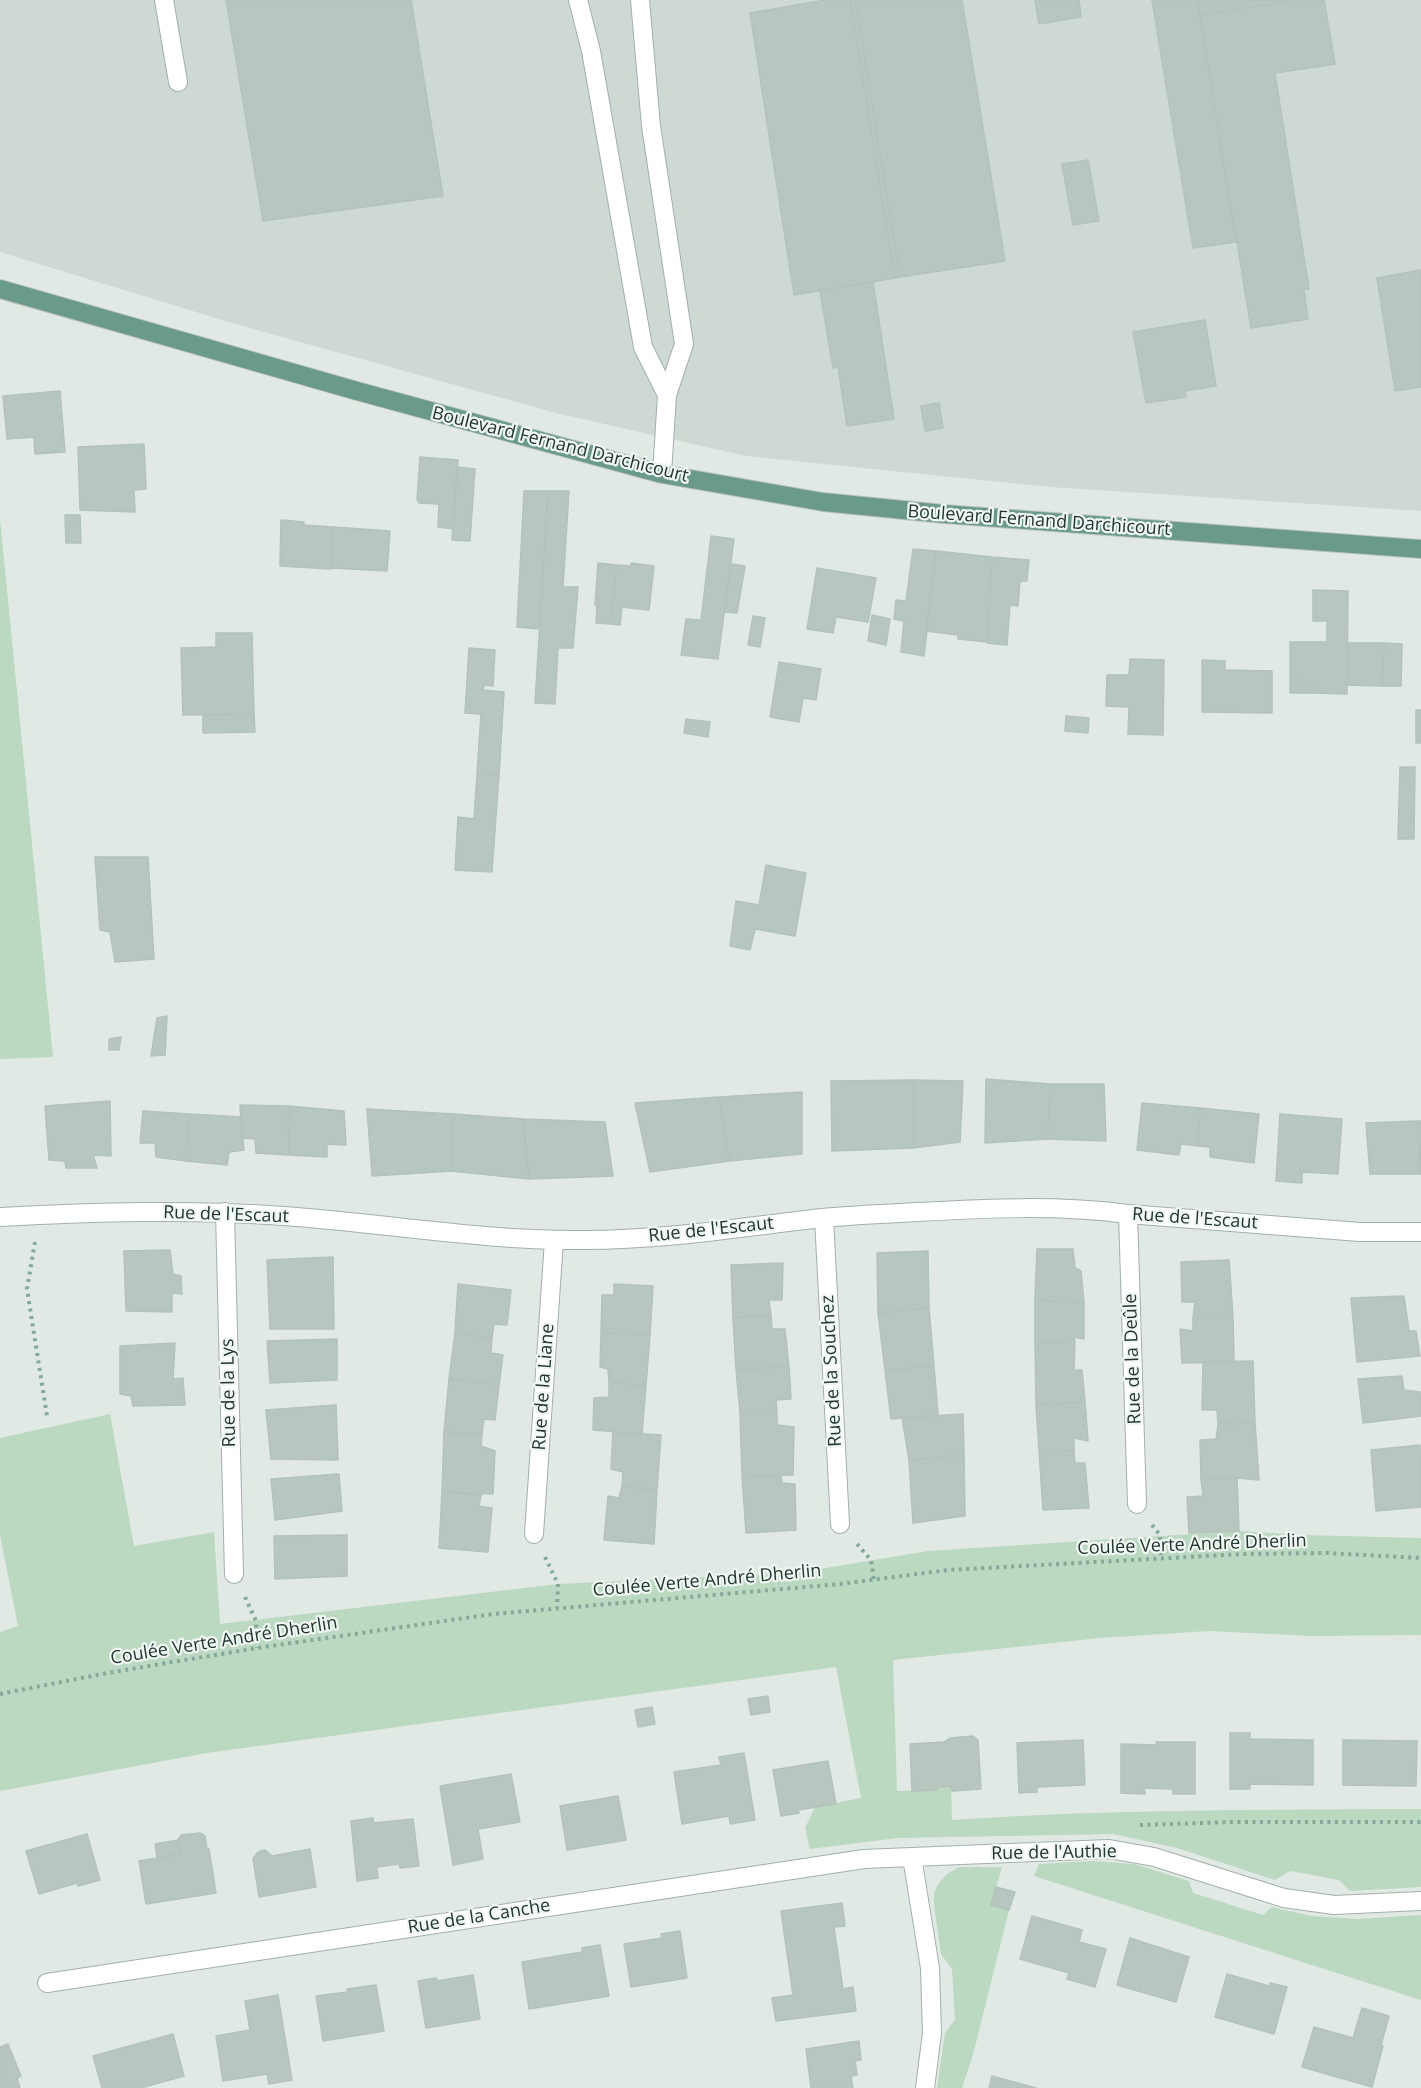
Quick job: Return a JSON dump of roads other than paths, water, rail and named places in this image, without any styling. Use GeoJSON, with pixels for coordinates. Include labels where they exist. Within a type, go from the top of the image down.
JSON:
{"type":"FeatureCollection","features":[{"type":"Feature","properties":{"kind":"main road","name":"Boulevard Fernand Darchicourt"},"geometry":{"type":"LineString","coordinates":[[0,289],[357,392],[662,474],[823,502],[944,514],[1421,549]]}},
{"type":"Feature","properties":{"kind":"street"},"geometry":{"type":"LineString","coordinates":[[164,0],[178,82]]}},
{"type":"Feature","properties":{"kind":"street"},"geometry":{"type":"LineString","coordinates":[[578,0],[591,51],[643,346],[667,395]]}},
{"type":"Feature","properties":{"kind":"street"},"geometry":{"type":"LineString","coordinates":[[640,0],[651,126],[684,344],[667,395],[662,474]]}},
{"type":"Feature","properties":{"kind":"street","name":"Rue de l'Escaut"},"geometry":{"type":"LineString","coordinates":[[0,1216],[225,1212],[288,1216],[512,1239],[585,1240],[647,1238],[824,1218],[968,1209],[1035,1208],[1091,1209],[1128,1214],[1360,1232],[1421,1232]]}},
{"type":"Feature","properties":{"kind":"street","name":"Rue de la Lys"},"geometry":{"type":"LineString","coordinates":[[225,1212],[234,1574]]}},
{"type":"Feature","properties":{"kind":"street","name":"Rue de la Deûle"},"geometry":{"type":"LineString","coordinates":[[1128,1214],[1137,1504]]}},
{"type":"Feature","properties":{"kind":"street","name":"Rue de la Souchez"},"geometry":{"type":"LineString","coordinates":[[824,1218],[840,1524]]}},
{"type":"Feature","properties":{"kind":"street","name":"Rue de la Liane"},"geometry":{"type":"LineString","coordinates":[[534,1534],[554,1240]]}},
{"type":"Feature","properties":{"kind":"street","name":"Rue de l'Authie"},"geometry":{"type":"LineString","coordinates":[[912,1857],[1109,1849],[1154,1857],[1284,1898],[1334,1905],[1421,1901]]}},
{"type":"Feature","properties":{"kind":"street"},"geometry":{"type":"LineString","coordinates":[[912,1857],[930,1968],[932,2034],[925,2088]]}},
{"type":"Feature","properties":{"kind":"street","name":"Rue de la Canche"},"geometry":{"type":"LineString","coordinates":[[47,1983],[864,1859],[912,1857]]}}]}
